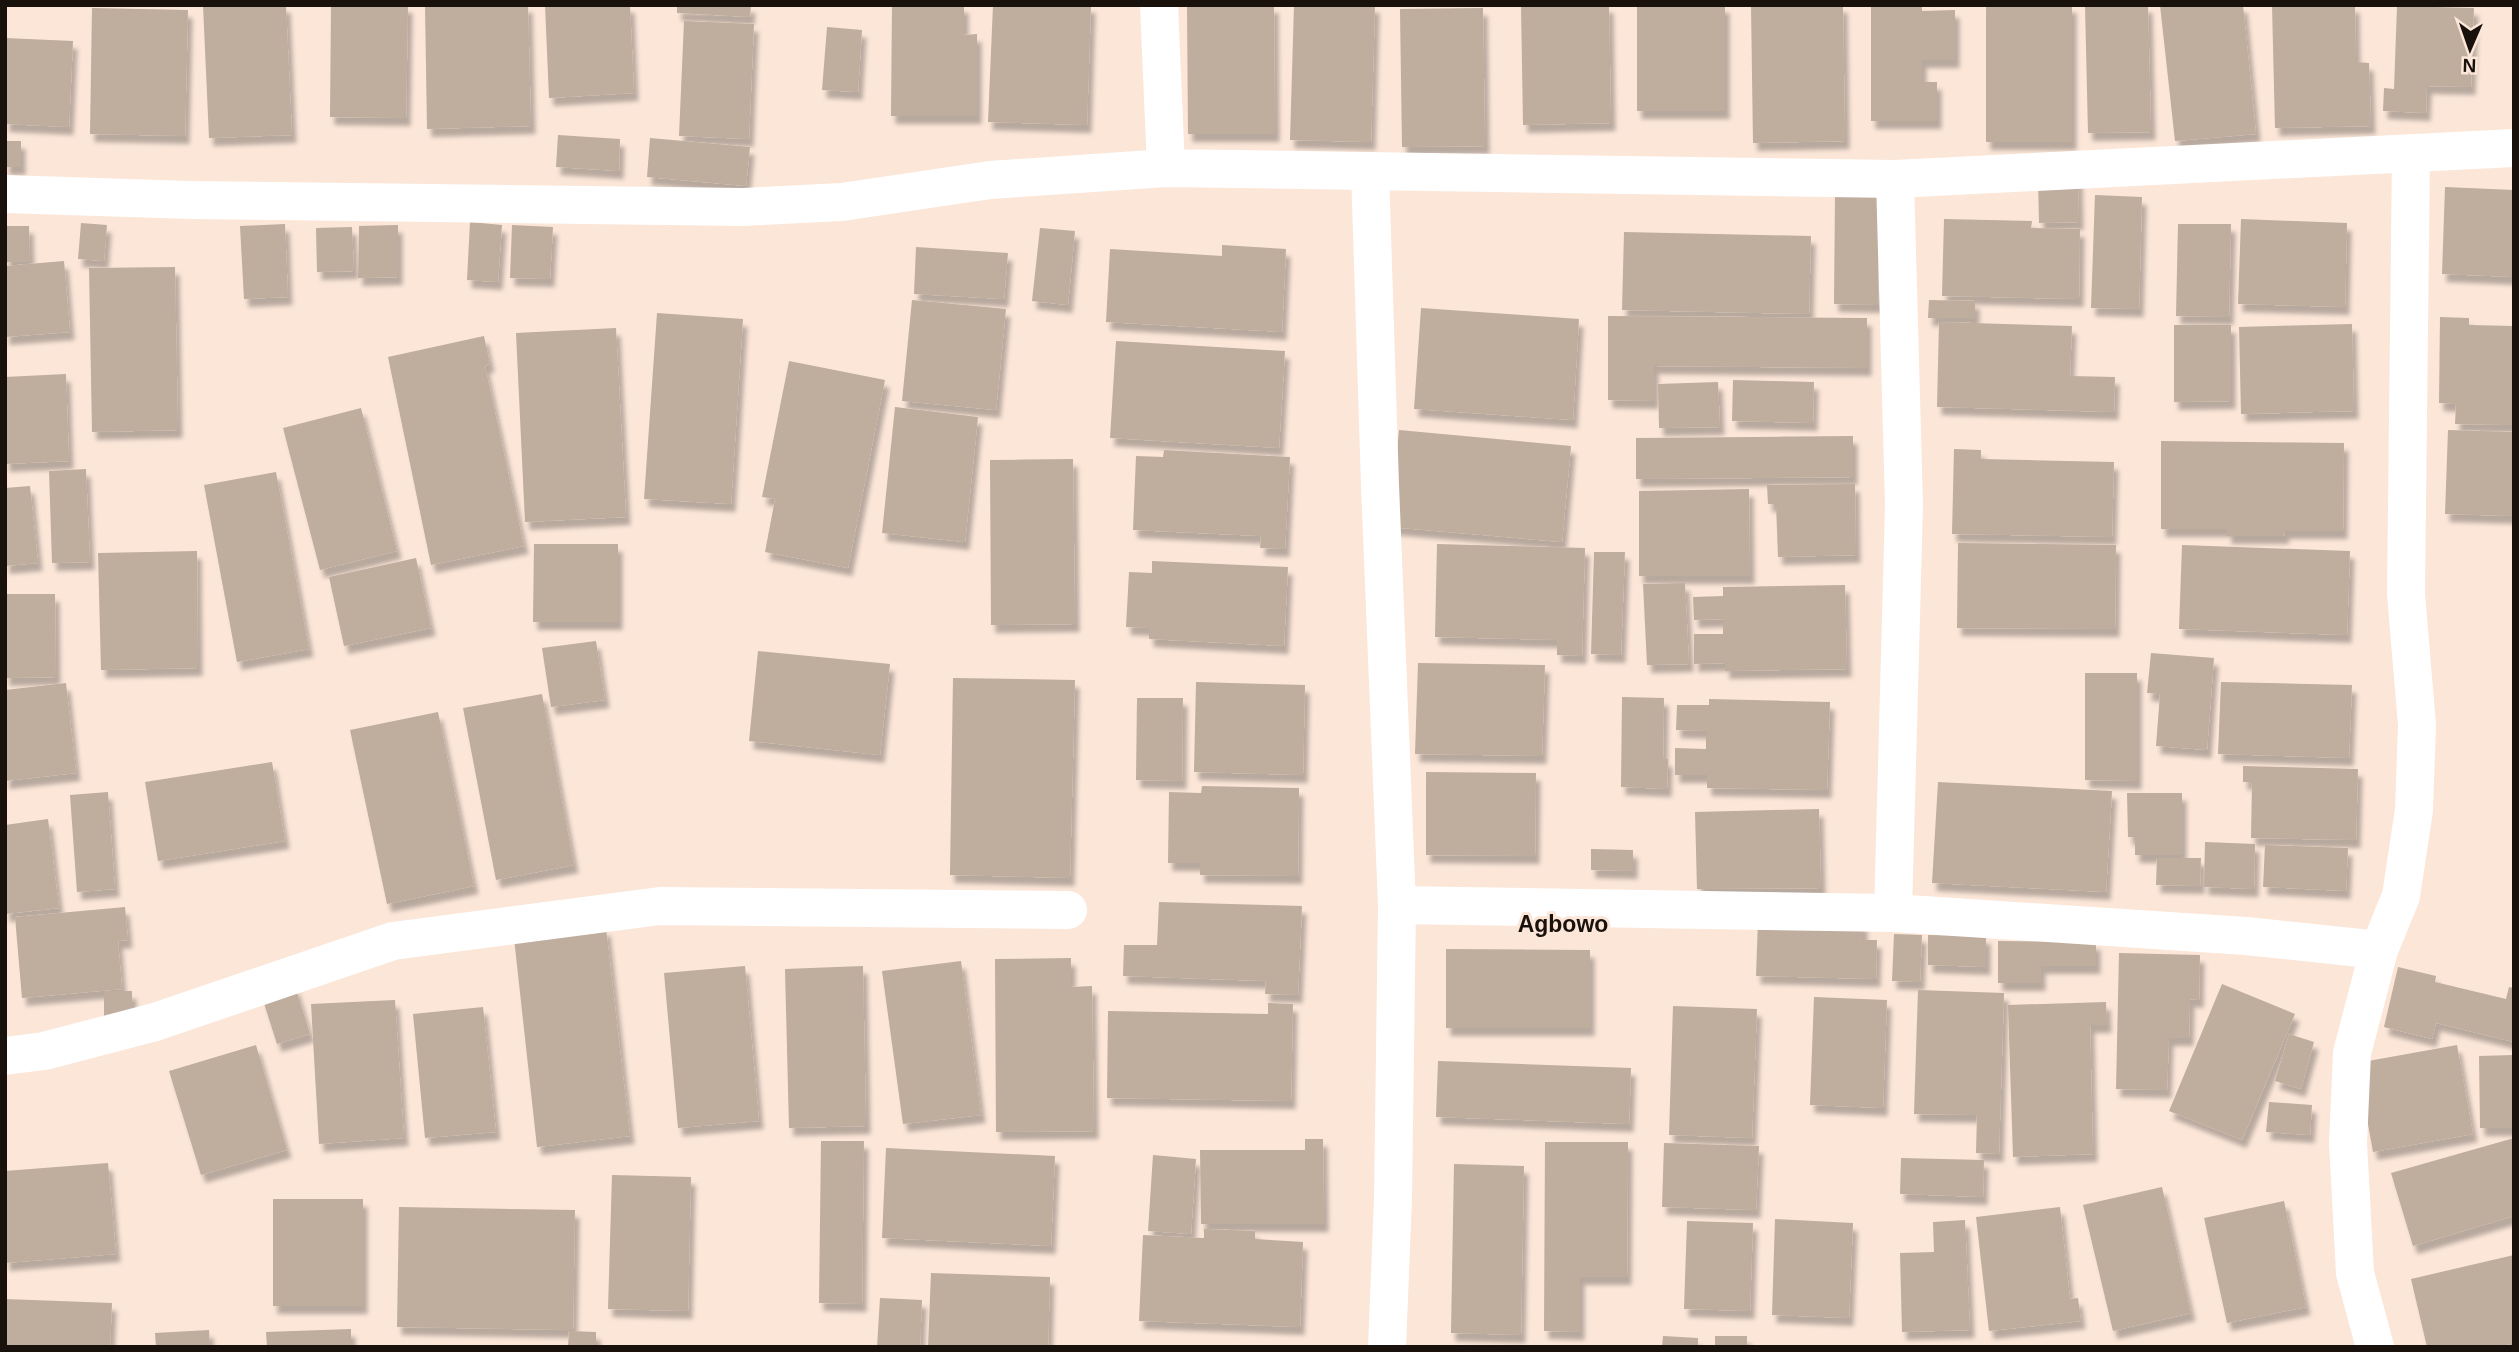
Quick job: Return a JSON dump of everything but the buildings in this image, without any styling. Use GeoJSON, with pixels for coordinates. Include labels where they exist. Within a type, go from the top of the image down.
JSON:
{"type":"FeatureCollection","features":[{"type":"Feature","properties":{"kind":"street"},"geometry":{"type":"LineString","coordinates":[[1160,5],[1166,168]]}},
{"type":"Feature","properties":{"kind":"street"},"geometry":{"type":"LineString","coordinates":[[5,194],[743,207],[842,202],[990,180],[1166,168],[1895,179],[2514,148]]}},
{"type":"Feature","properties":{"kind":"street"},"geometry":{"type":"LineString","coordinates":[[2375,1347],[2356,1273],[2348,1143],[2352,1053],[2379,950],[2401,896],[2414,810],[2417,725],[2406,594],[2411,154]]}},
{"type":"Feature","properties":{"kind":"street"},"geometry":{"type":"LineString","coordinates":[[1370,171],[1398,905],[1393,1199],[1387,1347]]}},
{"type":"Feature","properties":{"kind":"street"},"geometry":{"type":"LineString","coordinates":[[1893,913],[1904,505],[1895,179]]}},
{"type":"Feature","properties":{"kind":"street"},"geometry":{"type":"LineString","coordinates":[[1398,905],[1893,913],[2233,935],[2379,950]]}},
{"type":"Feature","properties":{"kind":"street"},"geometry":{"type":"LineString","coordinates":[[5,1056],[44,1051],[155,1022],[393,941],[660,906],[1068,910]]}},
{"type":"Feature","properties":{"kind":"district","name":"Agbowo"},"geometry":{"type":"Point","coordinates":[1563,924]}}]}
